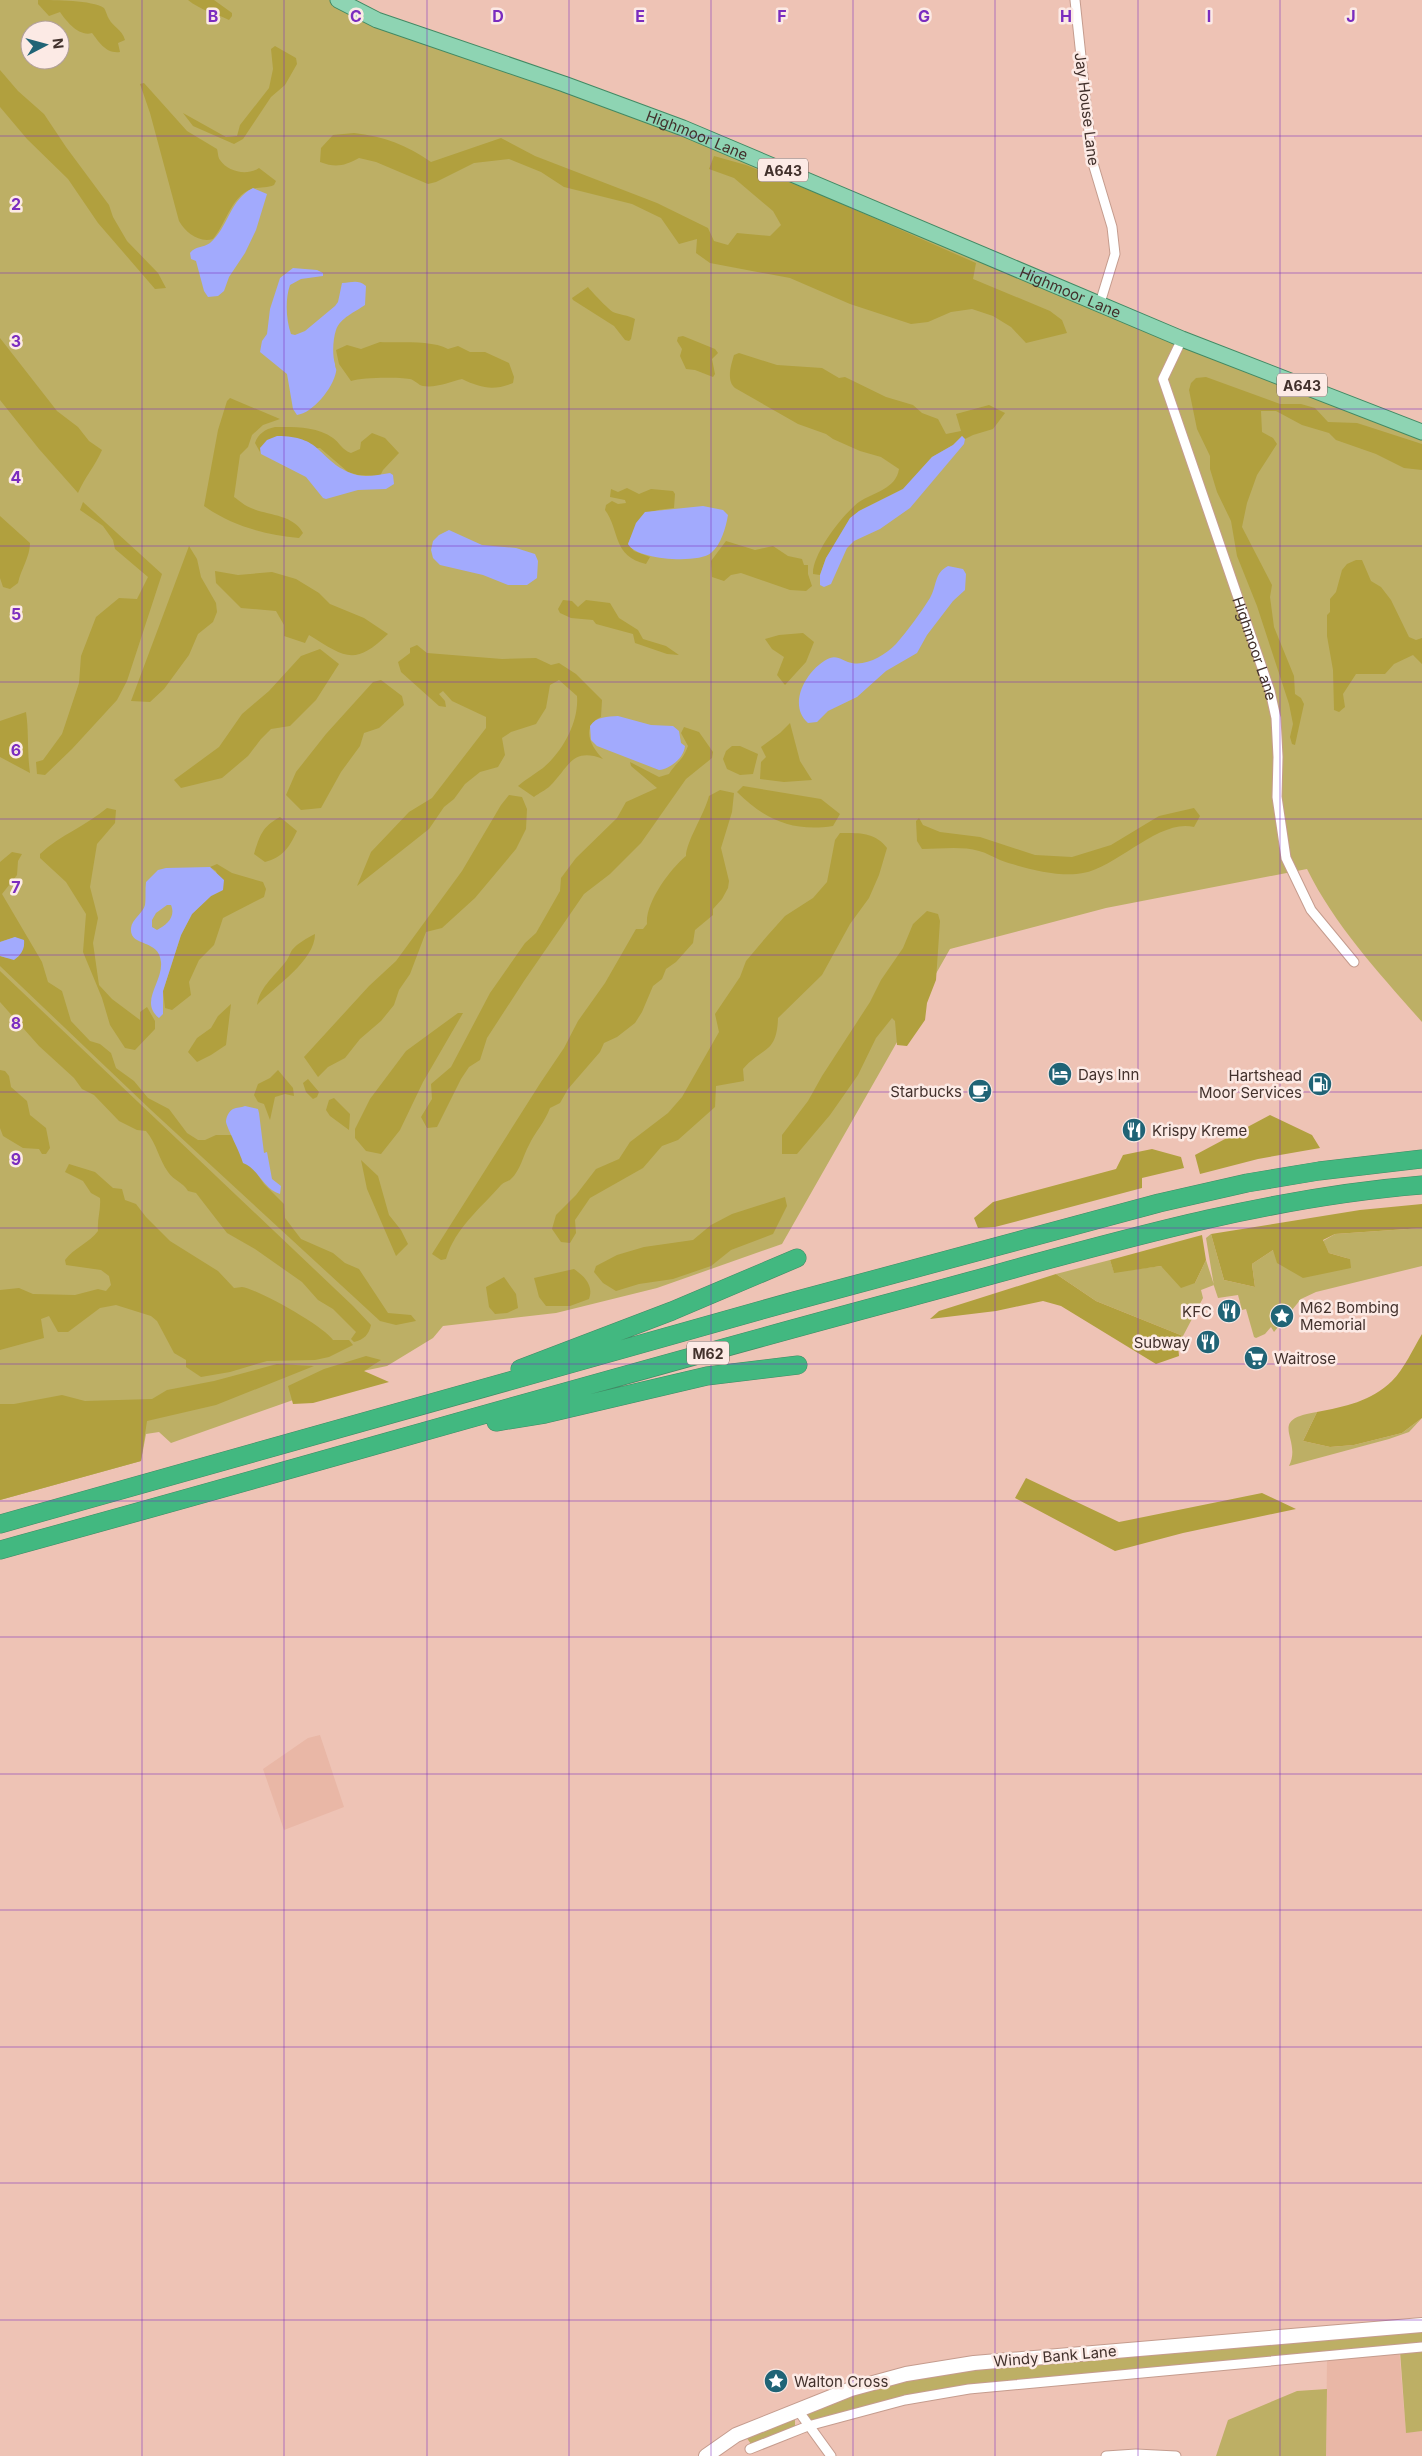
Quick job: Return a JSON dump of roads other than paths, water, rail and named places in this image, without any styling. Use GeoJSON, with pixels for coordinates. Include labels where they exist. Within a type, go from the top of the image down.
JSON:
{"type":"FeatureCollection","features":[{"type":"Feature","properties":{"kind":"highway","name":"M62"},"geometry":{"type":"LineString","coordinates":[[0,1524],[794,1301],[1159,1203],[1247,1183],[1319,1171],[1422,1159]]}},
{"type":"Feature","properties":{"kind":"highway","name":"M62"},"geometry":{"type":"LineString","coordinates":[[0,1550],[814,1323],[1167,1228],[1369,1189],[1422,1185]]}},
{"type":"Feature","properties":{"kind":"highway"},"geometry":{"type":"LineString","coordinates":[[421,1407],[672,1311],[797,1258]]}},
{"type":"Feature","properties":{"kind":"highway"},"geometry":{"type":"LineString","coordinates":[[416,1434],[544,1414],[707,1376],[798,1365]]}},
{"type":"Feature","properties":{"kind":"main road","name":"Highmoor Lane"},"geometry":{"type":"LineString","coordinates":[[338,0],[377,20],[564,84],[683,128],[1182,339]]}},
{"type":"Feature","properties":{"kind":"main road","name":"A643"},"geometry":{"type":"LineString","coordinates":[[1182,339],[1422,432]]}},
{"type":"Feature","properties":{"kind":"main road","name":"Windy Bank Lane"},"geometry":{"type":"LineString","coordinates":[[706,2456],[736,2435],[797,2409],[851,2389],[906,2374],[974,2364],[1422,2325]]}},
{"type":"Feature","properties":{"kind":"street","name":"Jay House Lane"},"geometry":{"type":"LineString","coordinates":[[1075,0],[1092,160],[1112,227],[1116,254],[1100,303]]}},
{"type":"Feature","properties":{"kind":"street","name":"Highmoor Lane"},"geometry":{"type":"LineString","coordinates":[[1182,339],[1163,379],[1270,691],[1276,718],[1278,757],[1277,797],[1286,858],[1311,910],[1354,962]]}},
{"type":"Feature","properties":{"kind":"street","name":"Windy Bank Lane"},"geometry":{"type":"LineString","coordinates":[[750,2449],[808,2426],[905,2400],[969,2389],[1422,2347]]}},
{"type":"Feature","properties":{"kind":"street"},"geometry":{"type":"LineString","coordinates":[[797,2409],[831,2456]]}},
{"type":"Feature","properties":{"kind":"street"},"geometry":{"type":"LineString","coordinates":[[1106,2456],[1136,2454],[1176,2456]]}},
{"type":"Feature","properties":{"kind":"water"},"geometry":{"type":"Polygon","coordinates":[[[253,188],[267,194],[256,230],[245,253],[229,277],[224,291],[218,296],[208,297],[204,291],[196,261],[191,259],[190,253],[194,249],[210,243],[216,237],[239,199],[253,188]]]}},
{"type":"Feature","properties":{"kind":"water"},"geometry":{"type":"Polygon","coordinates":[[[293,268],[317,270],[323,273],[323,276],[301,279],[290,285],[287,297],[287,316],[291,334],[295,335],[305,331],[335,306],[338,302],[342,283],[357,282],[366,286],[365,305],[344,319],[336,330],[333,352],[336,371],[331,385],[316,405],[297,415],[293,409],[287,374],[260,352],[262,341],[267,334],[270,309],[280,278],[293,268]]]}},
{"type":"Feature","properties":{"kind":"water"},"geometry":{"type":"Polygon","coordinates":[[[277,436],[291,437],[311,443],[338,466],[353,474],[369,476],[390,473],[393,475],[394,484],[386,489],[358,490],[326,499],[323,498],[306,477],[261,454],[260,448],[267,440],[277,436]]]}},
{"type":"Feature","properties":{"kind":"water"},"geometry":{"type":"Polygon","coordinates":[[[962,436],[965,439],[964,444],[910,508],[880,529],[854,541],[847,548],[831,584],[824,587],[820,585],[820,575],[826,558],[850,518],[859,511],[903,489],[932,457],[953,445],[962,436]]]}},
{"type":"Feature","properties":{"kind":"water"},"geometry":{"type":"Polygon","coordinates":[[[703,506],[723,510],[728,515],[720,541],[711,553],[694,558],[668,559],[643,554],[628,544],[636,523],[645,512],[703,506]]]}},
{"type":"Feature","properties":{"kind":"water"},"geometry":{"type":"Polygon","coordinates":[[[449,530],[482,545],[516,548],[535,554],[538,561],[537,578],[527,585],[508,585],[483,575],[440,565],[433,558],[431,550],[433,541],[439,535],[449,530]]]}},
{"type":"Feature","properties":{"kind":"water"},"geometry":{"type":"Polygon","coordinates":[[[948,566],[963,569],[966,574],[965,590],[953,601],[927,635],[917,653],[886,671],[857,697],[828,711],[817,722],[808,723],[802,715],[799,706],[799,696],[802,687],[814,669],[830,658],[836,657],[849,662],[864,663],[876,659],[887,652],[896,644],[918,616],[930,598],[940,572],[948,566]]]}},
{"type":"Feature","properties":{"kind":"water"},"geometry":{"type":"Polygon","coordinates":[[[618,716],[651,725],[673,726],[679,731],[681,743],[685,746],[682,755],[672,765],[659,770],[597,746],[591,740],[590,726],[599,719],[618,716]]]}},
{"type":"Feature","properties":{"kind":"water"},"geometry":{"type":"Polygon","coordinates":[[[210,867],[224,880],[223,890],[211,896],[192,914],[181,935],[163,991],[163,1014],[159,1018],[153,1012],[151,999],[161,969],[159,954],[155,949],[135,938],[131,928],[145,905],[146,882],[158,870],[166,868],[210,867]],[[167,905],[156,913],[152,920],[152,927],[157,930],[170,920],[172,913],[171,905],[167,905]]]}},
{"type":"Feature","properties":{"kind":"water"},"geometry":{"type":"Polygon","coordinates":[[[15,937],[24,940],[21,954],[14,960],[0,956],[0,942],[15,937]]]}},
{"type":"Feature","properties":{"kind":"water"},"geometry":{"type":"Polygon","coordinates":[[[245,1106],[258,1109],[264,1153],[267,1152],[272,1179],[281,1186],[280,1194],[269,1188],[253,1170],[243,1163],[227,1125],[226,1122],[230,1111],[245,1106]]]}},
{"type":"Feature","properties":{"kind":"place","name":"Days Inn"},"geometry":{"type":"Point","coordinates":[1060,1074]}},
{"type":"Feature","properties":{"kind":"place","name":"Hartshead Moor Services"},"geometry":{"type":"Point","coordinates":[1320,1084]}},
{"type":"Feature","properties":{"kind":"place","name":"Starbucks"},"geometry":{"type":"Point","coordinates":[980,1091]}},
{"type":"Feature","properties":{"kind":"place","name":"Krispy Kreme"},"geometry":{"type":"Point","coordinates":[1134,1130]}},
{"type":"Feature","properties":{"kind":"place","name":"KFC"},"geometry":{"type":"Point","coordinates":[1229,1311]}},
{"type":"Feature","properties":{"kind":"place","name":"M62 Bombing Memorial"},"geometry":{"type":"Point","coordinates":[1282,1316]}},
{"type":"Feature","properties":{"kind":"place","name":"Subway"},"geometry":{"type":"Point","coordinates":[1208,1342]}},
{"type":"Feature","properties":{"kind":"place","name":"Waitrose"},"geometry":{"type":"Point","coordinates":[1256,1358]}},
{"type":"Feature","properties":{"kind":"place","name":"Walton Cross"},"geometry":{"type":"Point","coordinates":[776,2381]}}]}
